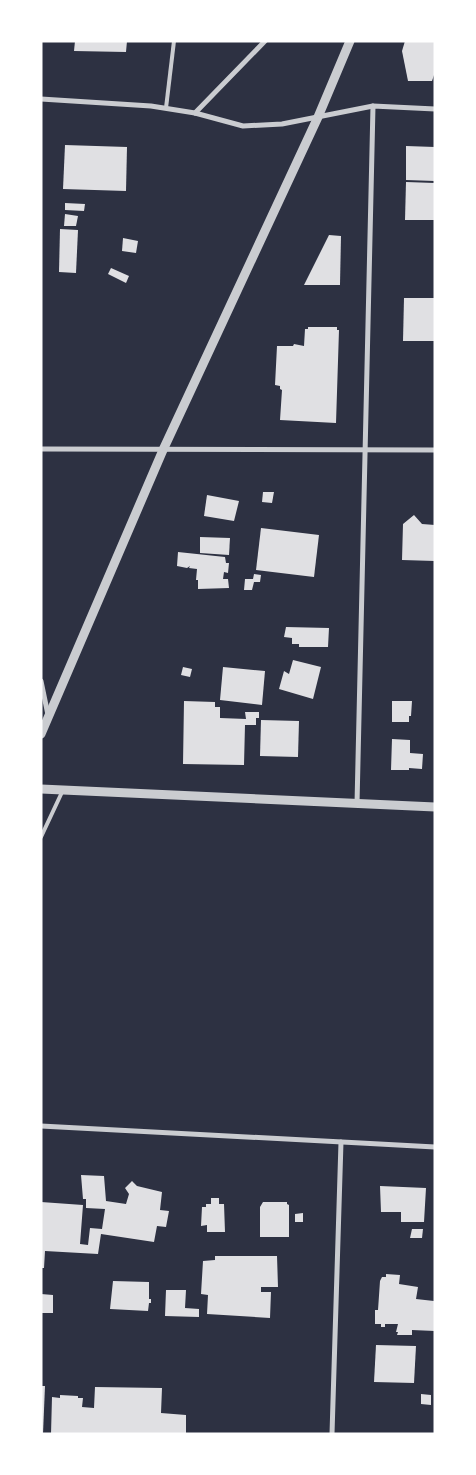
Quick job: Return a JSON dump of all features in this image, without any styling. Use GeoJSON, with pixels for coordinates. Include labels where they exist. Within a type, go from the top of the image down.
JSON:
{"type":"FeatureCollection","features":[{"type":"Feature","properties":{"kind":"street"},"geometry":{"type":"LineString","coordinates":[[195,113],[265,41]]}},
{"type":"Feature","properties":{"kind":"street"},"geometry":{"type":"LineString","coordinates":[[41,734],[163,450],[318,117],[350,41]]}},
{"type":"Feature","properties":{"kind":"street"},"geometry":{"type":"LineString","coordinates":[[41,99],[166,108],[195,113],[243,126],[282,124],[373,106],[435,109]]}},
{"type":"Feature","properties":{"kind":"street"},"geometry":{"type":"LineString","coordinates":[[357,804],[373,106]]}},
{"type":"Feature","properties":{"kind":"street"},"geometry":{"type":"LineString","coordinates":[[41,449],[435,450]]}},
{"type":"Feature","properties":{"kind":"street"},"geometry":{"type":"LineString","coordinates":[[41,681],[48,716]]}},
{"type":"Feature","properties":{"kind":"street"},"geometry":{"type":"LineString","coordinates":[[41,789],[435,807]]}},
{"type":"Feature","properties":{"kind":"street"},"geometry":{"type":"LineString","coordinates":[[41,1126],[435,1147]]}},
{"type":"Feature","properties":{"kind":"street"},"geometry":{"type":"LineString","coordinates":[[332,1434],[341,1142]]}},
{"type":"Feature","properties":{"kind":"lane"},"geometry":{"type":"LineString","coordinates":[[166,108],[174,41]]}},
{"type":"Feature","properties":{"kind":"lane"},"geometry":{"type":"LineString","coordinates":[[41,837],[62,790]]}},
{"type":"Feature","properties":{"kind":"building"},"geometry":{"type":"Polygon","coordinates":[[[75,41],[127,41],[126,52],[74,51],[75,41]]]}},
{"type":"Feature","properties":{"kind":"building"},"geometry":{"type":"Polygon","coordinates":[[[405,41],[435,41],[435,72],[432,81],[408,81],[402,51],[405,41]]]}},
{"type":"Feature","properties":{"kind":"building"},"geometry":{"type":"Polygon","coordinates":[[[65,145],[127,147],[126,191],[63,189],[65,145]]]}},
{"type":"Feature","properties":{"kind":"building"},"geometry":{"type":"Polygon","coordinates":[[[406,146],[435,147],[435,181],[406,180],[406,146]]]}},
{"type":"Feature","properties":{"kind":"building"},"geometry":{"type":"Polygon","coordinates":[[[406,182],[435,183],[435,220],[405,220],[406,182]]]}},
{"type":"Feature","properties":{"kind":"building"},"geometry":{"type":"Polygon","coordinates":[[[65,203],[85,204],[84,211],[65,210],[65,203]]]}},
{"type":"Feature","properties":{"kind":"building"},"geometry":{"type":"Polygon","coordinates":[[[65,214],[78,216],[76,226],[64,226],[65,214]]]}},
{"type":"Feature","properties":{"kind":"building"},"geometry":{"type":"Polygon","coordinates":[[[60,229],[78,230],[76,273],[59,272],[60,229]]]}},
{"type":"Feature","properties":{"kind":"building"},"geometry":{"type":"Polygon","coordinates":[[[329,235],[341,236],[340,285],[304,285],[329,235]]]}},
{"type":"Feature","properties":{"kind":"building"},"geometry":{"type":"Polygon","coordinates":[[[123,238],[138,241],[136,253],[122,251],[123,238]]]}},
{"type":"Feature","properties":{"kind":"building"},"geometry":{"type":"Polygon","coordinates":[[[111,268],[129,276],[126,283],[108,274],[111,268]]]}},
{"type":"Feature","properties":{"kind":"building"},"geometry":{"type":"Polygon","coordinates":[[[404,298],[435,298],[435,341],[403,341],[404,298]]]}},
{"type":"Feature","properties":{"kind":"building"},"geometry":{"type":"Polygon","coordinates":[[[308,327],[337,327],[337,330],[339,330],[336,423],[280,420],[282,390],[280,386],[275,385],[277,346],[293,346],[294,344],[304,346],[305,329],[308,329],[308,327]]]}},
{"type":"Feature","properties":{"kind":"building"},"geometry":{"type":"Polygon","coordinates":[[[263,492],[274,492],[272,503],[262,502],[263,492]]]}},
{"type":"Feature","properties":{"kind":"building"},"geometry":{"type":"Polygon","coordinates":[[[207,495],[239,501],[234,521],[204,516],[207,495]]]}},
{"type":"Feature","properties":{"kind":"building"},"geometry":{"type":"Polygon","coordinates":[[[414,515],[422,524],[435,525],[435,561],[402,560],[403,524],[414,515]]]}},
{"type":"Feature","properties":{"kind":"building"},"geometry":{"type":"Polygon","coordinates":[[[261,528],[319,535],[314,577],[256,570],[261,528]]]}},
{"type":"Feature","properties":{"kind":"building"},"geometry":{"type":"Polygon","coordinates":[[[200,537],[230,538],[229,555],[200,553],[200,537]]]}},
{"type":"Feature","properties":{"kind":"building"},"geometry":{"type":"Polygon","coordinates":[[[178,552],[225,557],[226,563],[229,563],[228,573],[224,572],[223,579],[228,579],[229,588],[198,589],[198,580],[196,580],[197,569],[189,568],[190,566],[187,568],[177,566],[178,552]]]}},
{"type":"Feature","properties":{"kind":"building"},"geometry":{"type":"Polygon","coordinates":[[[254,574],[261,575],[260,582],[254,582],[252,590],[244,590],[245,579],[253,579],[254,574]]]}},
{"type":"Feature","properties":{"kind":"building"},"geometry":{"type":"Polygon","coordinates":[[[286,627],[329,628],[328,647],[299,647],[299,644],[292,644],[292,638],[284,637],[286,627]]]}},
{"type":"Feature","properties":{"kind":"building"},"geometry":{"type":"Polygon","coordinates":[[[293,660],[321,667],[313,699],[279,689],[284,671],[289,674],[293,660]]]}},
{"type":"Feature","properties":{"kind":"building"},"geometry":{"type":"Polygon","coordinates":[[[183,667],[192,669],[190,677],[181,675],[183,667]]]}},
{"type":"Feature","properties":{"kind":"building"},"geometry":{"type":"Polygon","coordinates":[[[223,667],[265,671],[262,705],[220,700],[223,667]]]}},
{"type":"Feature","properties":{"kind":"building"},"geometry":{"type":"Polygon","coordinates":[[[184,701],[215,702],[215,707],[220,707],[220,718],[246,719],[245,712],[259,712],[259,718],[256,718],[256,725],[245,725],[244,765],[183,764],[184,701]]]}},
{"type":"Feature","properties":{"kind":"building"},"geometry":{"type":"Polygon","coordinates":[[[392,701],[412,701],[409,722],[392,722],[392,701]]]}},
{"type":"Feature","properties":{"kind":"building"},"geometry":{"type":"Polygon","coordinates":[[[261,720],[299,721],[298,757],[260,756],[261,720]]]}},
{"type":"Feature","properties":{"kind":"building"},"geometry":{"type":"Polygon","coordinates":[[[392,739],[410,740],[410,753],[423,754],[422,769],[391,770],[392,739]]]}},
{"type":"Feature","properties":{"kind":"building"},"geometry":{"type":"Polygon","coordinates":[[[81,1175],[104,1176],[106,1201],[126,1204],[129,1194],[125,1188],[132,1181],[137,1186],[162,1192],[160,1210],[169,1211],[166,1227],[157,1226],[154,1242],[101,1234],[98,1254],[45,1251],[44,1268],[41,1268],[41,1202],[83,1205],[80,1244],[88,1245],[90,1228],[102,1229],[105,1209],[86,1208],[86,1199],[83,1199],[81,1175]]]}},
{"type":"Feature","properties":{"kind":"building"},"geometry":{"type":"Polygon","coordinates":[[[380,1186],[426,1188],[424,1222],[401,1222],[401,1212],[381,1212],[380,1186]]]}},
{"type":"Feature","properties":{"kind":"building"},"geometry":{"type":"Polygon","coordinates":[[[211,1198],[219,1198],[219,1204],[224,1204],[225,1232],[207,1232],[207,1225],[201,1226],[202,1207],[206,1207],[206,1204],[211,1204],[211,1198]]]}},
{"type":"Feature","properties":{"kind":"building"},"geometry":{"type":"Polygon","coordinates":[[[263,1202],[287,1202],[289,1205],[289,1237],[260,1237],[260,1207],[263,1202]]]}},
{"type":"Feature","properties":{"kind":"building"},"geometry":{"type":"Polygon","coordinates":[[[303,1213],[303,1222],[295,1222],[295,1214],[303,1213]]]}},
{"type":"Feature","properties":{"kind":"building"},"geometry":{"type":"Polygon","coordinates":[[[412,1229],[423,1229],[422,1238],[410,1238],[412,1229]]]}},
{"type":"Feature","properties":{"kind":"building"},"geometry":{"type":"Polygon","coordinates":[[[215,1256],[277,1256],[278,1287],[261,1287],[261,1292],[271,1292],[270,1318],[207,1314],[208,1295],[201,1294],[203,1261],[215,1260],[215,1256]]]}},
{"type":"Feature","properties":{"kind":"building"},"geometry":{"type":"Polygon","coordinates":[[[386,1274],[400,1275],[399,1284],[418,1287],[416,1299],[434,1301],[435,1331],[412,1330],[412,1335],[397,1335],[398,1324],[385,1324],[385,1327],[381,1327],[381,1324],[375,1324],[375,1310],[378,1310],[380,1281],[382,1277],[386,1277],[386,1274]]]}},
{"type":"Feature","properties":{"kind":"building"},"geometry":{"type":"Polygon","coordinates":[[[113,1281],[149,1282],[149,1299],[151,1299],[151,1303],[149,1303],[148,1311],[110,1309],[113,1281]]]}},
{"type":"Feature","properties":{"kind":"building"},"geometry":{"type":"Polygon","coordinates":[[[166,1290],[186,1290],[185,1308],[199,1309],[199,1317],[165,1316],[166,1290]]]}},
{"type":"Feature","properties":{"kind":"building"},"geometry":{"type":"Polygon","coordinates":[[[41,1294],[53,1295],[53,1313],[41,1313],[41,1294]]]}},
{"type":"Feature","properties":{"kind":"building"},"geometry":{"type":"Polygon","coordinates":[[[376,1345],[416,1346],[414,1383],[374,1382],[376,1345]]]}},
{"type":"Feature","properties":{"kind":"building"},"geometry":{"type":"Polygon","coordinates":[[[41,1386],[45,1386],[43,1434],[41,1434],[41,1386]]]}},
{"type":"Feature","properties":{"kind":"building"},"geometry":{"type":"Polygon","coordinates":[[[95,1387],[162,1388],[161,1413],[186,1415],[186,1434],[51,1434],[52,1397],[60,1398],[60,1395],[78,1396],[78,1398],[83,1398],[82,1407],[94,1408],[95,1387]]]}},
{"type":"Feature","properties":{"kind":"building"},"geometry":{"type":"Polygon","coordinates":[[[421,1394],[431,1395],[431,1405],[421,1404],[421,1394]]]}}]}
